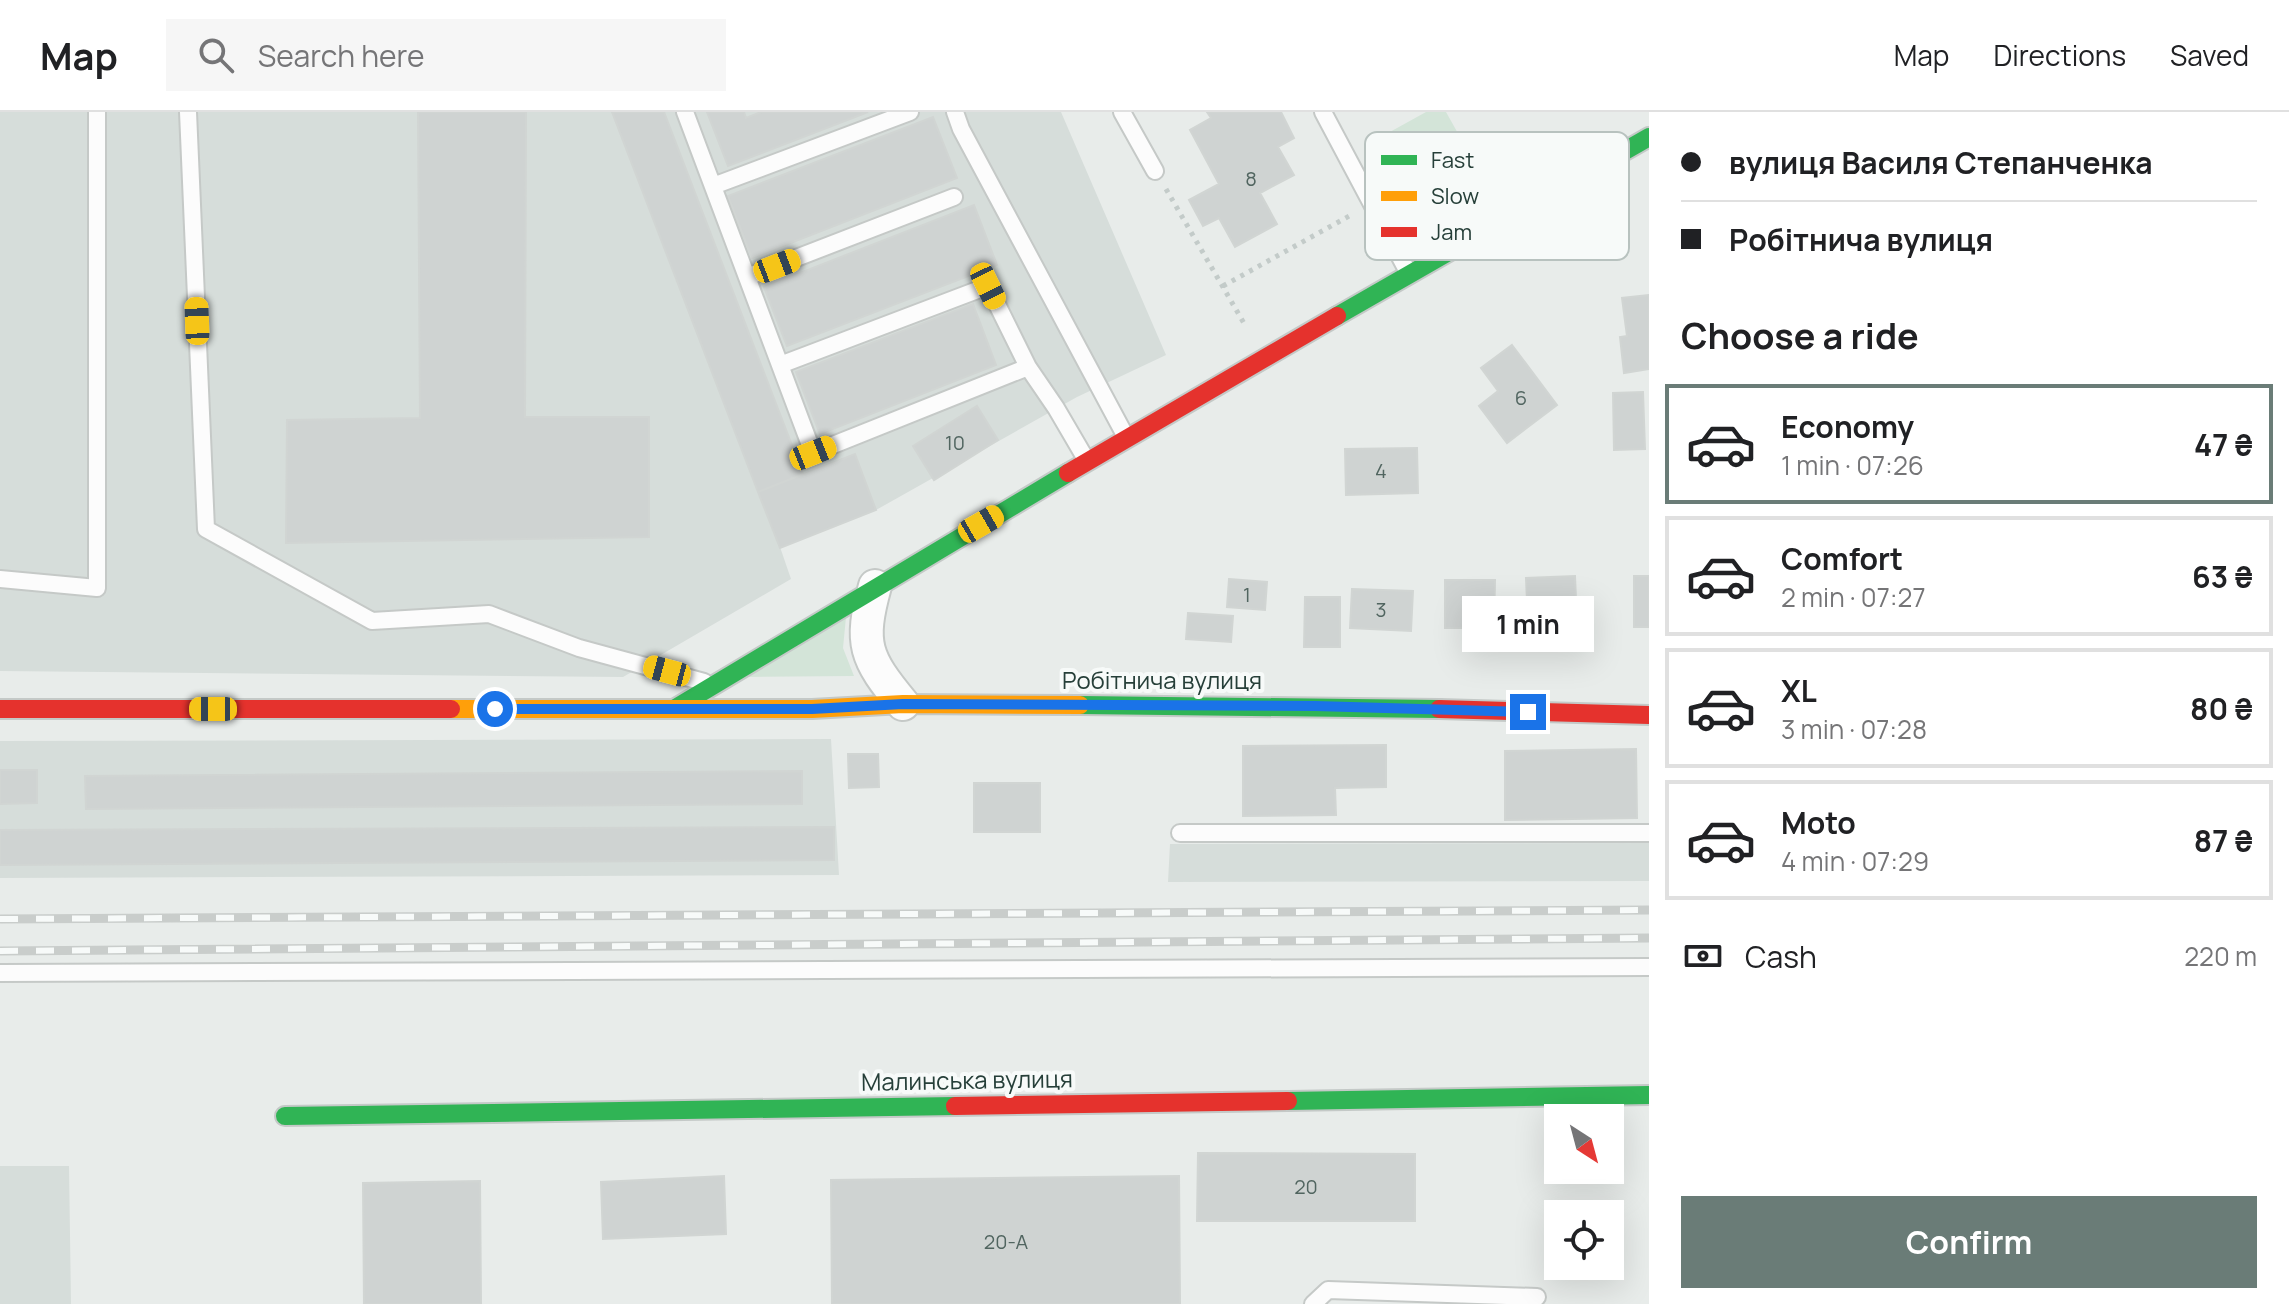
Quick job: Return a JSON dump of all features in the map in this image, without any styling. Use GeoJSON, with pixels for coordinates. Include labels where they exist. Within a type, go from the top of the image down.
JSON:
{"type":"FeatureCollection","features":[{"type":"Feature","properties":{"kind":"street"},"geometry":{"type":"LineString","coordinates":[[1629,148],[1649,137]]}},
{"type":"Feature","properties":{"kind":"street"},"geometry":{"type":"LineString","coordinates":[[674,709],[875,586],[1431,260]]}},
{"type":"Feature","properties":{"kind":"street"},"geometry":{"type":"LineString","coordinates":[[875,586],[866,621],[867,645],[876,671],[903,704]]}},
{"type":"Feature","properties":{"kind":"street","name":"Робітнича вулиця"},"geometry":{"type":"LineString","coordinates":[[0,709],[812,709],[903,704],[1315,706],[1649,715]]}},
{"type":"Feature","properties":{"kind":"street","name":"Малинська вулиця"},"geometry":{"type":"LineString","coordinates":[[285,1116],[1649,1095]]}},
{"type":"Feature","properties":{"kind":"lane"},"geometry":{"type":"LineString","coordinates":[[0,579],[97,588],[97,112]]}},
{"type":"Feature","properties":{"kind":"lane"},"geometry":{"type":"LineString","coordinates":[[188,112],[206,529],[372,621],[489,614],[579,648],[714,685]]}},
{"type":"Feature","properties":{"kind":"lane"},"geometry":{"type":"LineString","coordinates":[[685,112],[813,453],[1028,367]]}},
{"type":"Feature","properties":{"kind":"lane"},"geometry":{"type":"LineString","coordinates":[[713,186],[910,112]]}},
{"type":"Feature","properties":{"kind":"lane"},"geometry":{"type":"LineString","coordinates":[[955,112],[961,129],[1126,438]]}},
{"type":"Feature","properties":{"kind":"lane"},"geometry":{"type":"LineString","coordinates":[[1122,112],[1155,171]]}},
{"type":"Feature","properties":{"kind":"lane"},"geometry":{"type":"LineString","coordinates":[[1323,112],[1365,192]]}},
{"type":"Feature","properties":{"kind":"lane"},"geometry":{"type":"LineString","coordinates":[[747,277],[954,197]]}},
{"type":"Feature","properties":{"kind":"lane"},"geometry":{"type":"LineString","coordinates":[[1401,260],[1408,273]]}},
{"type":"Feature","properties":{"kind":"lane"},"geometry":{"type":"LineString","coordinates":[[780,365],[988,286],[1028,367],[1087,462]]}},
{"type":"Feature","properties":{"kind":"lane"},"geometry":{"type":"LineString","coordinates":[[1180,833],[1649,833]]}},
{"type":"Feature","properties":{"kind":"lane"},"geometry":{"type":"LineString","coordinates":[[0,973],[1649,967]]}},
{"type":"Feature","properties":{"kind":"lane"},"geometry":{"type":"LineString","coordinates":[[1313,1304],[1328,1290],[1537,1297]]}},
{"type":"Feature","properties":{"kind":"path"},"geometry":{"type":"LineString","coordinates":[[1155,171],[1245,325]]}},
{"type":"Feature","properties":{"kind":"path"},"geometry":{"type":"LineString","coordinates":[[1223,286],[1365,206]]}},
{"type":"Feature","properties":{"kind":"shaded area"},"geometry":{"type":"Polygon","coordinates":[[[0,112],[1061,112],[1166,355],[1077,397],[876,510],[780,547],[791,579],[623,677],[0,671],[0,112]]]}},
{"type":"Feature","properties":{"kind":"shaded area"},"geometry":{"type":"Polygon","coordinates":[[[831,739],[839,875],[0,878],[0,741],[831,739]]]}},
{"type":"Feature","properties":{"kind":"shaded area"},"geometry":{"type":"Polygon","coordinates":[[[1649,843],[1649,881],[1168,882],[1170,844],[1649,843]]]}},
{"type":"Feature","properties":{"kind":"shaded area"},"geometry":{"type":"Polygon","coordinates":[[[0,1166],[69,1166],[71,1304],[0,1304],[0,1166]]]}},
{"type":"Feature","properties":{"kind":"green space"},"geometry":{"type":"Polygon","coordinates":[[[1426,112],[1446,112],[1457,132],[1390,132],[1426,112]]]}},
{"type":"Feature","properties":{"kind":"green space"},"geometry":{"type":"Polygon","coordinates":[[[846,617],[843,648],[854,676],[744,677],[846,617]]]}},
{"type":"Feature","properties":{"kind":"building"},"geometry":{"type":"Polygon","coordinates":[[[418,112],[526,112],[525,417],[649,417],[649,537],[286,543],[287,420],[420,418],[418,112]]]}},
{"type":"Feature","properties":{"kind":"building"},"geometry":{"type":"Polygon","coordinates":[[[612,112],[664,112],[803,474],[758,492],[612,112]]]}},
{"type":"Feature","properties":{"kind":"building"},"geometry":{"type":"Polygon","coordinates":[[[707,112],[744,112],[746,118],[761,112],[868,112],[728,166],[707,112]]]}},
{"type":"Feature","properties":{"kind":"building"},"geometry":{"type":"Polygon","coordinates":[[[1207,112],[1281,112],[1294,138],[1278,147],[1294,175],[1260,193],[1277,224],[1235,247],[1219,218],[1203,226],[1189,200],[1219,184],[1190,130],[1211,118],[1207,112]]]}},
{"type":"Feature","properties":{"kind":"building"},"geometry":{"type":"Polygon","coordinates":[[[933,117],[957,178],[752,258],[728,196],[933,117]]]}},
{"type":"Feature","properties":{"kind":"building"},"geometry":{"type":"Polygon","coordinates":[[[974,205],[997,265],[787,346],[764,287],[974,205]]]}},
{"type":"Feature","properties":{"kind":"building"},"geometry":{"type":"Polygon","coordinates":[[[1649,295],[1649,369],[1624,373],[1620,337],[1627,336],[1622,298],[1649,295]]]}},
{"type":"Feature","properties":{"kind":"building"},"geometry":{"type":"Polygon","coordinates":[[[973,304],[996,365],[820,434],[796,372],[973,304]]]}},
{"type":"Feature","properties":{"kind":"building"},"geometry":{"type":"Polygon","coordinates":[[[1512,345],[1557,405],[1507,443],[1479,406],[1498,391],[1481,368],[1512,345]]]}},
{"type":"Feature","properties":{"kind":"building"},"geometry":{"type":"Polygon","coordinates":[[[1643,392],[1645,449],[1614,450],[1613,393],[1643,392]]]}},
{"type":"Feature","properties":{"kind":"building"},"geometry":{"type":"Polygon","coordinates":[[[977,406],[998,440],[934,480],[913,446],[977,406]]]}},
{"type":"Feature","properties":{"kind":"building"},"geometry":{"type":"Polygon","coordinates":[[[1417,448],[1418,493],[1346,495],[1345,449],[1417,448]]]}},
{"type":"Feature","properties":{"kind":"building"},"geometry":{"type":"Polygon","coordinates":[[[855,454],[876,510],[780,548],[758,492],[855,454]]]}},
{"type":"Feature","properties":{"kind":"building"},"geometry":{"type":"Polygon","coordinates":[[[1575,576],[1578,646],[1529,648],[1526,578],[1575,576]]]}},
{"type":"Feature","properties":{"kind":"building"},"geometry":{"type":"Polygon","coordinates":[[[1634,576],[1649,576],[1649,627],[1634,627],[1634,576]]]}},
{"type":"Feature","properties":{"kind":"building"},"geometry":{"type":"Polygon","coordinates":[[[1229,579],[1267,582],[1265,610],[1227,607],[1229,579]]]}},
{"type":"Feature","properties":{"kind":"building"},"geometry":{"type":"Polygon","coordinates":[[[1445,580],[1495,580],[1494,628],[1445,628],[1445,580]]]}},
{"type":"Feature","properties":{"kind":"building"},"geometry":{"type":"Polygon","coordinates":[[[1352,589],[1413,591],[1411,631],[1350,628],[1352,589]]]}},
{"type":"Feature","properties":{"kind":"building"},"geometry":{"type":"Polygon","coordinates":[[[1305,597],[1340,597],[1340,647],[1304,647],[1305,597]]]}},
{"type":"Feature","properties":{"kind":"building"},"geometry":{"type":"Polygon","coordinates":[[[1188,613],[1233,616],[1231,642],[1186,639],[1188,613]]]}},
{"type":"Feature","properties":{"kind":"building"},"geometry":{"type":"Polygon","coordinates":[[[1386,745],[1386,787],[1335,788],[1336,815],[1243,816],[1243,746],[1386,745]]]}},
{"type":"Feature","properties":{"kind":"building"},"geometry":{"type":"Polygon","coordinates":[[[1636,749],[1637,818],[1505,820],[1505,751],[1636,749]]]}},
{"type":"Feature","properties":{"kind":"building"},"geometry":{"type":"Polygon","coordinates":[[[848,754],[878,754],[879,787],[849,788],[848,754]]]}},
{"type":"Feature","properties":{"kind":"building"},"geometry":{"type":"Polygon","coordinates":[[[0,770],[37,770],[37,803],[0,804],[0,770]]]}},
{"type":"Feature","properties":{"kind":"building"},"geometry":{"type":"Polygon","coordinates":[[[802,771],[802,804],[86,809],[85,776],[802,771]]]}},
{"type":"Feature","properties":{"kind":"building"},"geometry":{"type":"Polygon","coordinates":[[[974,783],[1040,783],[1040,832],[974,832],[974,783]]]}},
{"type":"Feature","properties":{"kind":"building"},"geometry":{"type":"Polygon","coordinates":[[[834,827],[834,860],[0,865],[0,830],[834,827]]]}},
{"type":"Feature","properties":{"kind":"building"},"geometry":{"type":"Polygon","coordinates":[[[1198,1153],[1415,1154],[1415,1221],[1197,1221],[1198,1153]]]}},
{"type":"Feature","properties":{"kind":"building"},"geometry":{"type":"Polygon","coordinates":[[[724,1176],[726,1234],[603,1239],[601,1182],[724,1176]]]}},
{"type":"Feature","properties":{"kind":"building"},"geometry":{"type":"Polygon","coordinates":[[[1179,1176],[1180,1304],[832,1304],[831,1180],[1179,1176]]]}},
{"type":"Feature","properties":{"kind":"building"},"geometry":{"type":"Polygon","coordinates":[[[480,1181],[481,1304],[364,1304],[363,1183],[480,1181]]]}},
{"type":"Feature","properties":{"kind":"railway"},"geometry":{"type":"LineString","coordinates":[[0,919],[1649,910]]}},
{"type":"Feature","properties":{"kind":"railway"},"geometry":{"type":"LineString","coordinates":[[0,951],[1649,938]]}},
{"type":"Feature","properties":{"kind":"traffic: fast"},"geometry":{"type":"LineString","coordinates":[[1629,148],[1649,137]]}},
{"type":"Feature","properties":{"kind":"traffic: fast"},"geometry":{"type":"LineString","coordinates":[[1337,316],[1435,260]]}},
{"type":"Feature","properties":{"kind":"traffic: fast"},"geometry":{"type":"LineString","coordinates":[[674,709],[1068,473]]}},
{"type":"Feature","properties":{"kind":"traffic: fast"},"geometry":{"type":"LineString","coordinates":[[1080,705],[1439,709]]}},
{"type":"Feature","properties":{"kind":"traffic: fast"},"geometry":{"type":"LineString","coordinates":[[1288,1101],[1649,1095]]}},
{"type":"Feature","properties":{"kind":"traffic: fast"},"geometry":{"type":"LineString","coordinates":[[285,1116],[955,1106]]}},
{"type":"Feature","properties":{"kind":"traffic: slow"},"geometry":{"type":"LineString","coordinates":[[451,709],[1080,705]]}},
{"type":"Feature","properties":{"kind":"traffic: jam"},"geometry":{"type":"LineString","coordinates":[[1068,473],[1337,316]]}},
{"type":"Feature","properties":{"kind":"traffic: jam"},"geometry":{"type":"LineString","coordinates":[[0,709],[451,709]]}},
{"type":"Feature","properties":{"kind":"traffic: jam"},"geometry":{"type":"LineString","coordinates":[[1439,709],[1649,715]]}},
{"type":"Feature","properties":{"kind":"traffic: jam"},"geometry":{"type":"LineString","coordinates":[[955,1106],[1288,1101]]}},
{"type":"Feature","properties":{"kind":"route"},"geometry":{"type":"LineString","coordinates":[[495,709],[812,709],[903,704],[1315,706],[1528,712]]}}]}
